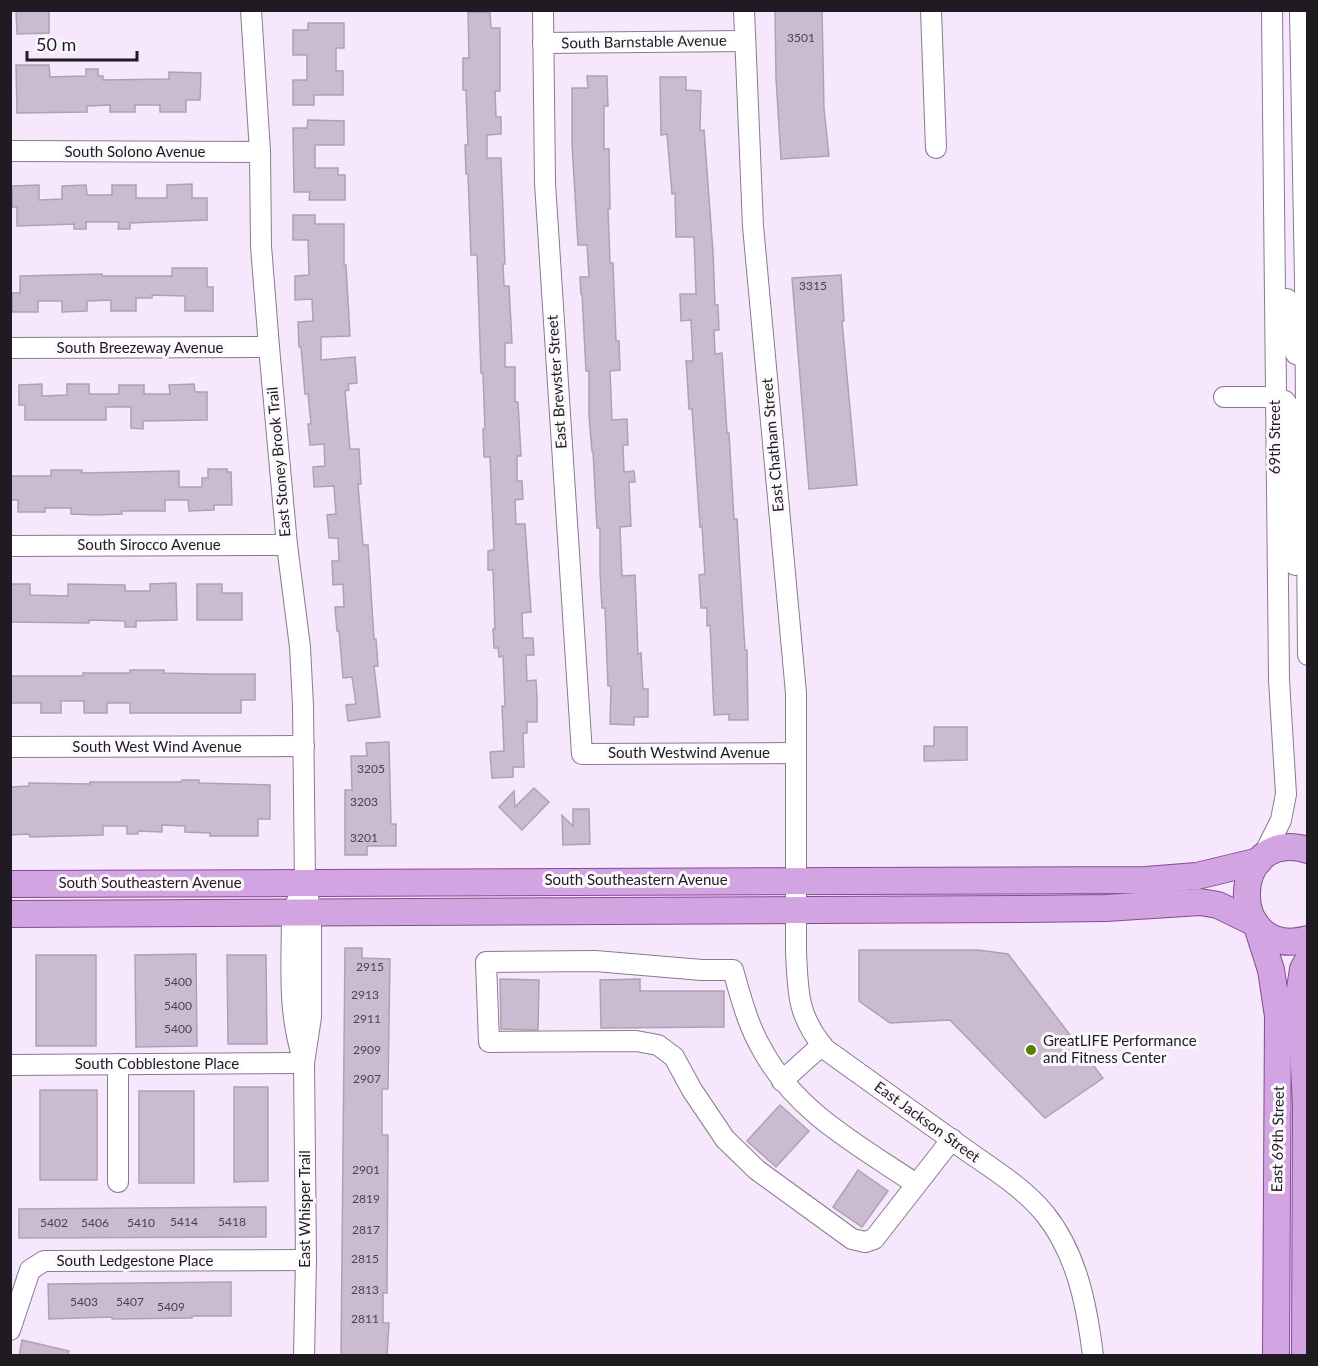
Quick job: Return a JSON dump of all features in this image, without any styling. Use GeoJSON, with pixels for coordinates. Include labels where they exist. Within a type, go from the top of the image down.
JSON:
{"type":"FeatureCollection","features":[{"type":"Feature","properties":{"kind":"main road","name":"South Southeastern Avenue"},"geometry":{"type":"LineString","coordinates":[[10,884],[1146,880],[1197,876],[1261,859],[1280,849],[1290,847],[1308,850]]}},
{"type":"Feature","properties":{"kind":"main road","name":"East 69th Street"},"geometry":{"type":"LineString","coordinates":[[1261,859],[1252,870],[1245,891],[1246,902],[1271,970],[1278,1017],[1276,1356]]}},
{"type":"Feature","properties":{"kind":"main road","name":"South Southeastern Avenue"},"geometry":{"type":"LineString","coordinates":[[10,914],[1106,908],[1200,902],[1218,905],[1256,924],[1272,937],[1294,941],[1308,939]]}},
{"type":"Feature","properties":{"kind":"main road","name":"East 69th Street"},"geometry":{"type":"LineString","coordinates":[[1305,1356],[1306,1105],[1300,989],[1303,969],[1308,960]]}},
{"type":"Feature","properties":{"kind":"street","name":"East Stoney Brook Trail"},"geometry":{"type":"LineString","coordinates":[[251,10],[260,152],[261,246],[268,347],[287,545],[300,647],[304,746],[305,882]]}},
{"type":"Feature","properties":{"kind":"street","name":"East Brewster Street"},"geometry":{"type":"LineString","coordinates":[[543,10],[545,183],[582,754]]}},
{"type":"Feature","properties":{"kind":"street","name":"East Chatham Street"},"geometry":{"type":"LineString","coordinates":[[744,10],[753,226],[794,663],[797,880]]}},
{"type":"Feature","properties":{"kind":"street"},"geometry":{"type":"LineString","coordinates":[[931,10],[936,148]]}},
{"type":"Feature","properties":{"kind":"street","name":"69th Street"},"geometry":{"type":"LineString","coordinates":[[1261,859],[1281,820],[1286,794],[1279,680],[1272,10]]}},
{"type":"Feature","properties":{"kind":"street"},"geometry":{"type":"LineString","coordinates":[[1300,10],[1307,358],[1308,655]]}},
{"type":"Feature","properties":{"kind":"street","name":"South Barnstable Avenue"},"geometry":{"type":"LineString","coordinates":[[543,43],[744,41]]}},
{"type":"Feature","properties":{"kind":"street","name":"South Solono Avenue"},"geometry":{"type":"LineString","coordinates":[[10,151],[260,152]]}},
{"type":"Feature","properties":{"kind":"street"},"geometry":{"type":"LineString","coordinates":[[1274,164],[1282,188],[1286,215],[1289,340],[1296,354],[1307,358]]}},
{"type":"Feature","properties":{"kind":"street","name":"South Breezeway Avenue"},"geometry":{"type":"LineString","coordinates":[[10,348],[268,347]]}},
{"type":"Feature","properties":{"kind":"street"},"geometry":{"type":"LineString","coordinates":[[1224,398],[1275,397],[1285,401],[1290,413],[1293,553],[1307,618]]}},
{"type":"Feature","properties":{"kind":"street","name":"South Sirocco Avenue"},"geometry":{"type":"LineString","coordinates":[[10,546],[287,545]]}},
{"type":"Feature","properties":{"kind":"street","name":"South West Wind Avenue"},"geometry":{"type":"LineString","coordinates":[[10,747],[304,746]]}},
{"type":"Feature","properties":{"kind":"street","name":"South Westwind Avenue"},"geometry":{"type":"LineString","coordinates":[[582,754],[796,753]]}},
{"type":"Feature","properties":{"kind":"street","name":"East Jackson Street"},"geometry":{"type":"LineString","coordinates":[[797,880],[798,992],[803,1015],[811,1032],[822,1045],[1027,1196],[1045,1215],[1075,1269],[1086,1306],[1093,1356]]}},
{"type":"Feature","properties":{"kind":"street","name":"East Whisper Trail"},"geometry":{"type":"LineString","coordinates":[[304,1356],[306,1260],[304,1063],[297,1044],[292,1016],[305,882]]}},
{"type":"Feature","properties":{"kind":"street"},"geometry":{"type":"LineString","coordinates":[[916,1184],[816,1116],[782,1081],[763,1051],[748,1019],[733,970],[702,970],[595,961],[486,962],[489,1042],[636,1041],[658,1045],[674,1057],[692,1090],[725,1139],[757,1170],[852,1239],[865,1242],[874,1239],[952,1139]]}},
{"type":"Feature","properties":{"kind":"street"},"geometry":{"type":"LineString","coordinates":[[782,1081],[822,1045]]}},
{"type":"Feature","properties":{"kind":"street","name":"South Cobblestone Place"},"geometry":{"type":"LineString","coordinates":[[10,1065],[304,1063]]}},
{"type":"Feature","properties":{"kind":"street"},"geometry":{"type":"LineString","coordinates":[[118,1064],[118,1182]]}},
{"type":"Feature","properties":{"kind":"street","name":"South Ledgestone Place"},"geometry":{"type":"LineString","coordinates":[[10,1330],[30,1270],[44,1261],[306,1260]]}},
{"type":"Feature","properties":{"kind":"building"},"geometry":{"type":"Polygon","coordinates":[[[16,10],[49,10],[49,33],[17,34],[16,10]]]}},
{"type":"Feature","properties":{"kind":"building"},"geometry":{"type":"Polygon","coordinates":[[[775,10],[822,10],[824,109],[829,156],[781,159],[775,10]]]}},
{"type":"Feature","properties":{"kind":"building"},"geometry":{"type":"Polygon","coordinates":[[[468,12],[490,12],[491,28],[500,28],[500,91],[495,91],[496,117],[501,117],[501,134],[487,135],[487,158],[501,158],[504,286],[509,286],[512,343],[505,343],[505,367],[515,367],[515,402],[518,402],[521,456],[517,456],[517,481],[522,481],[523,499],[515,500],[516,524],[525,524],[531,612],[522,613],[523,638],[533,638],[534,655],[526,655],[527,681],[536,680],[537,699],[537,722],[527,722],[527,733],[523,733],[524,767],[513,767],[513,777],[492,778],[490,752],[504,751],[502,706],[505,706],[503,656],[499,657],[498,648],[494,648],[493,570],[488,570],[488,551],[494,550],[490,457],[484,457],[483,429],[485,429],[477,255],[471,255],[468,174],[466,174],[465,145],[468,145],[466,90],[463,90],[463,58],[469,58],[468,12]]]}},
{"type":"Feature","properties":{"kind":"building"},"geometry":{"type":"Polygon","coordinates":[[[308,23],[344,23],[344,48],[336,48],[336,71],[343,71],[343,95],[314,95],[314,105],[293,105],[293,80],[307,80],[307,55],[293,55],[293,30],[308,30],[308,23]]]}},
{"type":"Feature","properties":{"kind":"building"},"geometry":{"type":"Polygon","coordinates":[[[16,65],[49,65],[50,77],[86,76],[86,69],[98,69],[98,76],[103,76],[103,80],[169,79],[169,72],[201,73],[200,100],[186,100],[186,112],[160,112],[160,105],[135,105],[135,112],[110,112],[110,105],[87,106],[87,112],[17,113],[16,65]]]}},
{"type":"Feature","properties":{"kind":"building"},"geometry":{"type":"Polygon","coordinates":[[[587,76],[607,76],[608,106],[604,106],[604,149],[609,149],[610,263],[613,263],[616,341],[619,341],[620,370],[610,371],[612,420],[627,419],[628,445],[623,445],[624,472],[634,471],[635,482],[629,482],[631,526],[620,527],[622,576],[635,575],[638,654],[641,653],[643,689],[648,689],[648,717],[634,717],[634,725],[610,724],[611,686],[608,686],[605,608],[602,608],[600,528],[597,528],[589,416],[589,371],[586,371],[580,277],[589,277],[587,245],[578,245],[572,144],[572,88],[588,88],[587,76]]]}},
{"type":"Feature","properties":{"kind":"building"},"geometry":{"type":"Polygon","coordinates":[[[660,77],[686,77],[686,90],[701,91],[700,131],[704,130],[715,305],[718,305],[719,330],[714,330],[715,354],[722,353],[734,519],[737,519],[745,650],[747,650],[748,720],[729,720],[729,714],[714,715],[710,625],[707,626],[707,608],[701,608],[699,575],[705,574],[686,361],[693,361],[691,320],[681,321],[680,294],[696,294],[694,237],[676,237],[675,193],[672,194],[667,134],[661,135],[660,77]]]}},
{"type":"Feature","properties":{"kind":"building"},"geometry":{"type":"Polygon","coordinates":[[[308,120],[344,121],[344,145],[315,145],[315,168],[338,168],[338,175],[345,175],[345,200],[309,200],[310,192],[294,192],[293,128],[307,128],[308,120]]]}},
{"type":"Feature","properties":{"kind":"building"},"geometry":{"type":"Polygon","coordinates":[[[192,184],[192,198],[207,198],[207,220],[130,223],[130,229],[118,229],[119,222],[86,222],[86,229],[74,229],[74,224],[17,226],[17,207],[12,207],[12,186],[39,185],[39,200],[62,199],[62,186],[86,185],[87,195],[112,195],[112,185],[136,185],[136,198],[167,198],[167,185],[192,184]]]}},
{"type":"Feature","properties":{"kind":"building"},"geometry":{"type":"Polygon","coordinates":[[[293,215],[315,215],[315,224],[344,224],[344,265],[346,265],[350,336],[321,337],[321,360],[355,357],[357,383],[348,384],[349,390],[345,391],[350,449],[359,449],[361,484],[358,484],[363,545],[368,545],[378,666],[374,666],[380,717],[348,721],[346,705],[356,704],[352,677],[343,678],[339,631],[337,631],[335,607],[344,607],[343,584],[333,585],[332,561],[339,561],[338,538],[329,538],[327,515],[336,514],[334,486],[314,487],[313,467],[325,466],[324,444],[310,445],[308,424],[311,424],[308,394],[305,394],[301,347],[299,347],[298,322],[313,321],[312,299],[295,300],[295,276],[309,275],[308,240],[293,240],[293,215]]]}},
{"type":"Feature","properties":{"kind":"building"},"geometry":{"type":"Polygon","coordinates":[[[172,268],[207,268],[207,287],[213,287],[213,311],[185,311],[185,296],[152,295],[152,298],[136,298],[136,311],[111,311],[111,300],[87,301],[87,311],[62,312],[62,301],[38,301],[38,312],[12,312],[12,293],[20,293],[20,276],[102,274],[102,276],[172,276],[172,268]]]}},
{"type":"Feature","properties":{"kind":"building"},"geometry":{"type":"Polygon","coordinates":[[[841,275],[844,321],[842,321],[857,485],[809,489],[792,278],[841,275]]]}},
{"type":"Feature","properties":{"kind":"building"},"geometry":{"type":"Polygon","coordinates":[[[42,384],[42,396],[67,395],[67,384],[89,384],[89,394],[119,394],[119,385],[144,385],[144,394],[170,394],[169,385],[194,384],[195,392],[207,392],[207,420],[143,421],[143,429],[131,428],[131,407],[106,407],[106,420],[25,420],[25,405],[19,405],[19,385],[42,384]]]}},
{"type":"Feature","properties":{"kind":"building"},"geometry":{"type":"Polygon","coordinates":[[[208,469],[227,469],[227,472],[231,472],[232,505],[214,505],[214,510],[189,511],[188,500],[165,500],[165,511],[122,511],[122,514],[96,515],[71,514],[71,508],[45,508],[45,512],[18,512],[18,500],[10,500],[10,476],[51,476],[51,470],[82,470],[82,473],[179,471],[179,487],[202,487],[202,478],[208,478],[208,469]]]}},
{"type":"Feature","properties":{"kind":"building"},"geometry":{"type":"Polygon","coordinates":[[[176,583],[177,620],[136,621],[136,627],[125,627],[125,621],[10,622],[10,584],[30,584],[30,595],[68,596],[68,584],[125,585],[125,591],[150,591],[150,584],[176,583]]]}},
{"type":"Feature","properties":{"kind":"building"},"geometry":{"type":"Polygon","coordinates":[[[197,584],[222,584],[222,593],[242,593],[242,620],[197,620],[197,584]]]}},
{"type":"Feature","properties":{"kind":"building"},"geometry":{"type":"Polygon","coordinates":[[[130,670],[164,670],[164,673],[255,674],[255,700],[241,700],[241,713],[130,713],[130,703],[107,703],[107,713],[84,713],[84,701],[61,701],[61,713],[41,713],[41,703],[10,703],[10,676],[83,676],[83,673],[130,673],[130,670]]]}},
{"type":"Feature","properties":{"kind":"building"},"geometry":{"type":"Polygon","coordinates":[[[934,727],[967,727],[967,760],[924,761],[924,746],[934,746],[934,727]]]}},
{"type":"Feature","properties":{"kind":"building"},"geometry":{"type":"Polygon","coordinates":[[[389,742],[391,824],[396,824],[396,846],[367,846],[367,855],[345,855],[345,790],[352,790],[351,756],[367,756],[366,743],[389,742]]]}},
{"type":"Feature","properties":{"kind":"building"},"geometry":{"type":"Polygon","coordinates":[[[182,780],[199,780],[199,783],[270,785],[270,819],[258,819],[258,836],[210,836],[210,833],[185,832],[185,826],[162,825],[162,832],[138,831],[138,834],[127,834],[127,826],[103,826],[103,835],[30,837],[29,834],[10,835],[10,787],[29,786],[29,783],[90,784],[90,782],[181,782],[182,780]]]}},
{"type":"Feature","properties":{"kind":"building"},"geometry":{"type":"Polygon","coordinates":[[[534,788],[549,802],[522,830],[499,807],[514,791],[515,807],[534,788]]]}},
{"type":"Feature","properties":{"kind":"building"},"geometry":{"type":"Polygon","coordinates":[[[573,809],[589,809],[590,844],[563,845],[562,815],[573,826],[573,809]]]}},
{"type":"Feature","properties":{"kind":"building"},"geometry":{"type":"Polygon","coordinates":[[[345,948],[362,948],[362,958],[390,959],[388,1089],[382,1089],[382,1135],[388,1135],[387,1293],[383,1293],[383,1323],[389,1323],[387,1356],[341,1356],[345,948]]]}},
{"type":"Feature","properties":{"kind":"building","name":"GreatLIFE Performance and Fitness Center"},"geometry":{"type":"Polygon","coordinates":[[[859,950],[978,950],[1008,954],[1103,1078],[1045,1118],[950,1020],[890,1023],[859,1001],[859,950]]]}},
{"type":"Feature","properties":{"kind":"building"},"geometry":{"type":"Polygon","coordinates":[[[196,954],[197,1046],[136,1047],[135,955],[196,954]]]}},
{"type":"Feature","properties":{"kind":"building"},"geometry":{"type":"Polygon","coordinates":[[[36,955],[96,955],[96,1046],[36,1046],[36,955]]]}},
{"type":"Feature","properties":{"kind":"building"},"geometry":{"type":"Polygon","coordinates":[[[227,955],[266,955],[267,1044],[228,1044],[227,955]]]}},
{"type":"Feature","properties":{"kind":"building"},"geometry":{"type":"Polygon","coordinates":[[[500,979],[539,980],[538,1030],[501,1029],[500,979]]]}},
{"type":"Feature","properties":{"kind":"building"},"geometry":{"type":"Polygon","coordinates":[[[640,979],[640,991],[724,991],[724,1027],[601,1028],[600,980],[640,979]]]}},
{"type":"Feature","properties":{"kind":"building"},"geometry":{"type":"Polygon","coordinates":[[[234,1087],[268,1087],[268,1181],[234,1182],[234,1087]]]}},
{"type":"Feature","properties":{"kind":"building"},"geometry":{"type":"Polygon","coordinates":[[[40,1090],[97,1090],[97,1180],[40,1180],[40,1090]]]}},
{"type":"Feature","properties":{"kind":"building"},"geometry":{"type":"Polygon","coordinates":[[[139,1091],[194,1091],[194,1183],[139,1183],[139,1091]]]}},
{"type":"Feature","properties":{"kind":"building"},"geometry":{"type":"Polygon","coordinates":[[[780,1105],[809,1131],[776,1167],[747,1141],[780,1105]]]}},
{"type":"Feature","properties":{"kind":"building"},"geometry":{"type":"Polygon","coordinates":[[[858,1170],[888,1191],[862,1227],[833,1207],[858,1170]]]}},
{"type":"Feature","properties":{"kind":"building"},"geometry":{"type":"Polygon","coordinates":[[[266,1207],[266,1237],[19,1238],[19,1209],[266,1207]]]}},
{"type":"Feature","properties":{"kind":"building"},"geometry":{"type":"Polygon","coordinates":[[[231,1282],[231,1316],[49,1319],[48,1284],[231,1282]]]}},
{"type":"Feature","properties":{"kind":"building"},"geometry":{"type":"Polygon","coordinates":[[[22,1340],[69,1351],[68,1356],[19,1356],[22,1340]]]}},
{"type":"Feature","properties":{"kind":"place","name":"GreatLIFE Performance and Fitness Center"},"geometry":{"type":"Point","coordinates":[1031,1050]}}]}
